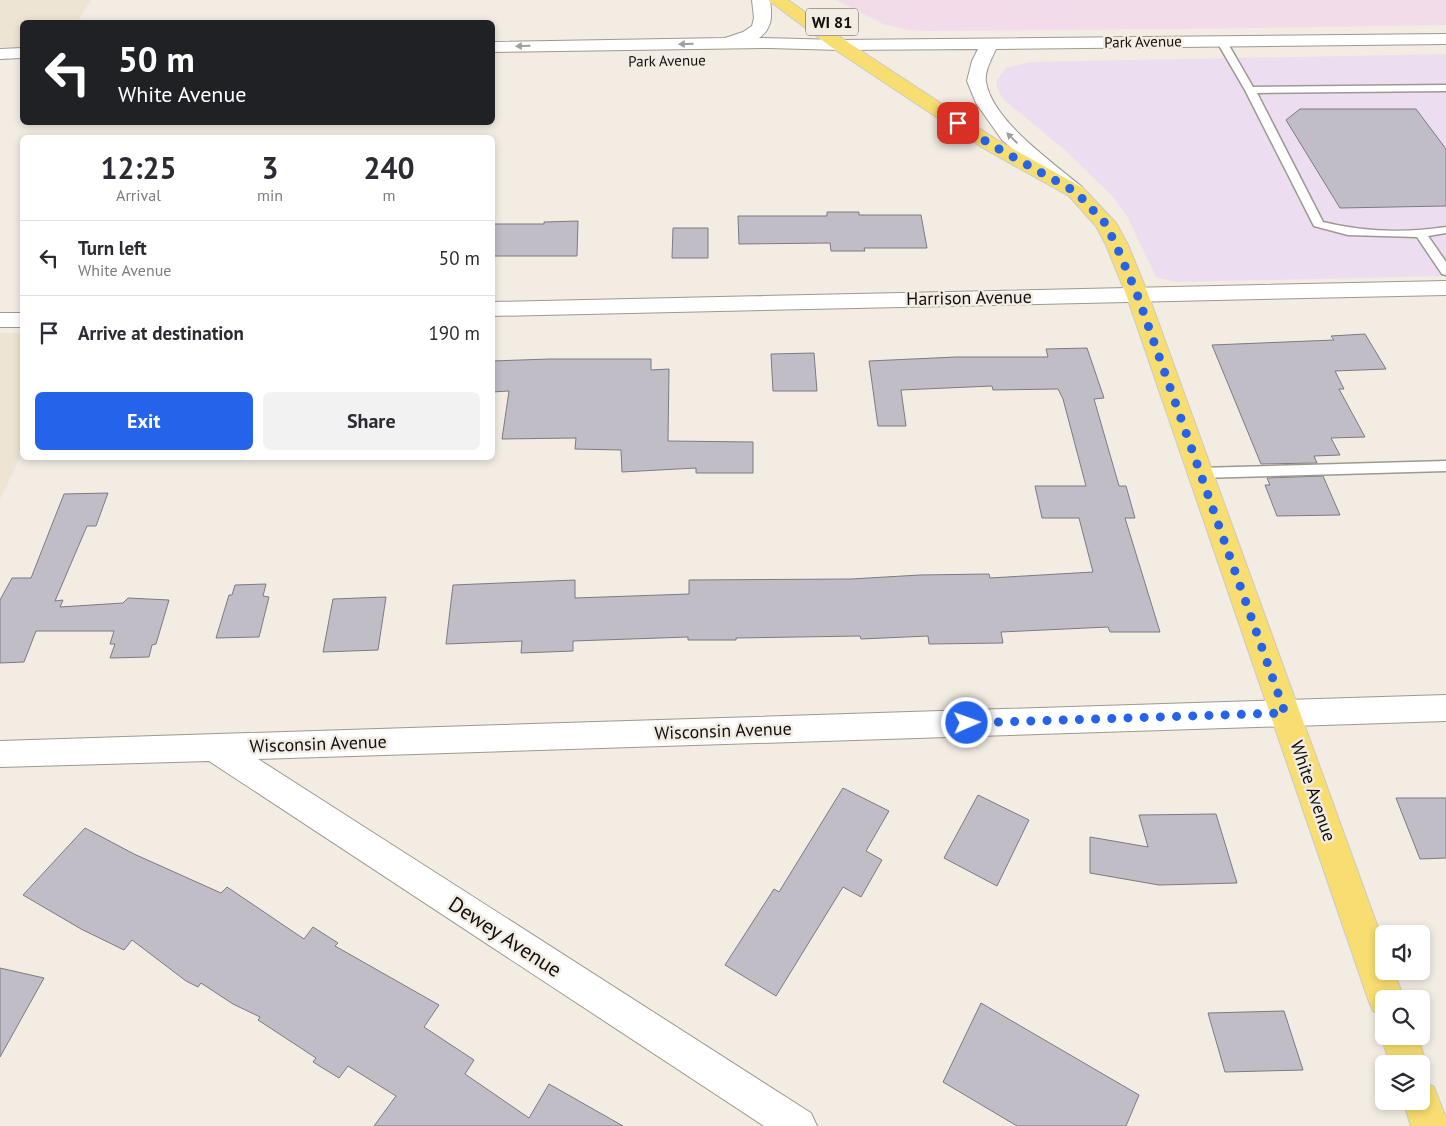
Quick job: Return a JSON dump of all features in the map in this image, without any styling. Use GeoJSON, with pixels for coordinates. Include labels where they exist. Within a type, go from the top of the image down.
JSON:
{"type":"FeatureCollection","features":[{"type":"Feature","properties":{"kind":"main road","name":"White Avenue"},"geometry":{"type":"LineString","coordinates":[[777,0],[840,45],[990,144],[1076,192],[1105,223],[1137,294],[1383,990]]}},
{"type":"Feature","properties":{"kind":"main road","name":"White Avenue"},"geometry":{"type":"LineString","coordinates":[[799,0],[864,45],[878,70]]}},
{"type":"Feature","properties":{"kind":"main road"},"geometry":{"type":"LineString","coordinates":[[1424,1110],[1430,1126]]}},
{"type":"Feature","properties":{"kind":"street"},"geometry":{"type":"LineString","coordinates":[[722,43],[755,34],[761,27],[764,18],[760,0]]}},
{"type":"Feature","properties":{"kind":"street","name":"Park Avenue"},"geometry":{"type":"LineString","coordinates":[[495,47],[722,43],[864,45],[1446,39]]}},
{"type":"Feature","properties":{"kind":"street"},"geometry":{"type":"LineString","coordinates":[[989,44],[981,61],[976,81],[985,103],[1009,136],[1076,192]]}},
{"type":"Feature","properties":{"kind":"street","name":"Park Avenue"},"geometry":{"type":"LineString","coordinates":[[495,63],[755,58],[794,55],[840,45]]}},
{"type":"Feature","properties":{"kind":"street"},"geometry":{"type":"LineString","coordinates":[[0,54],[20,53]]}},
{"type":"Feature","properties":{"kind":"street"},"geometry":{"type":"LineString","coordinates":[[0,69],[20,69]]}},
{"type":"Feature","properties":{"kind":"street","name":"Harrison Avenue"},"geometry":{"type":"LineString","coordinates":[[495,309],[1446,288]]}},
{"type":"Feature","properties":{"kind":"street"},"geometry":{"type":"LineString","coordinates":[[0,320],[20,320]]}},
{"type":"Feature","properties":{"kind":"street","name":"Wisconsin Avenue"},"geometry":{"type":"LineString","coordinates":[[0,754],[1446,708]]}},
{"type":"Feature","properties":{"kind":"street","name":"Dewey Avenue"},"geometry":{"type":"LineString","coordinates":[[213,747],[798,1126]]}},
{"type":"Feature","properties":{"kind":"lane"},"geometry":{"type":"LineString","coordinates":[[1222,42],[1250,90],[1318,224],[1348,232],[1421,234],[1446,230]]}},
{"type":"Feature","properties":{"kind":"lane"},"geometry":{"type":"LineString","coordinates":[[1250,90],[1446,88]]}},
{"type":"Feature","properties":{"kind":"lane"},"geometry":{"type":"LineString","coordinates":[[1421,234],[1446,270]]}},
{"type":"Feature","properties":{"kind":"lane"},"geometry":{"type":"LineString","coordinates":[[1199,473],[1446,466]]}},
{"type":"Feature","properties":{"kind":"shaded area"},"geometry":{"type":"Polygon","coordinates":[[[0,0],[91,0],[78,20],[20,20],[20,47],[0,47],[0,0]]]}},
{"type":"Feature","properties":{"kind":"shaded area"},"geometry":{"type":"Polygon","coordinates":[[[836,0],[1446,0],[1446,25],[928,31],[908,30],[883,24],[836,0]]]}},
{"type":"Feature","properties":{"kind":"shaded area"},"geometry":{"type":"Polygon","coordinates":[[[1446,54],[1446,276],[1176,282],[1156,277],[1128,218],[1113,197],[1066,151],[1003,99],[997,88],[997,80],[1006,68],[1031,62],[1446,54]]]}},
{"type":"Feature","properties":{"kind":"shaded area"},"geometry":{"type":"Polygon","coordinates":[[[0,333],[20,333],[20,458],[0,499],[0,333]]]}},
{"type":"Feature","properties":{"kind":"building"},"geometry":{"type":"Polygon","coordinates":[[[1300,109],[1416,109],[1446,149],[1446,206],[1340,208],[1286,120],[1300,109]]]}},
{"type":"Feature","properties":{"kind":"building"},"geometry":{"type":"Polygon","coordinates":[[[827,212],[859,212],[859,215],[921,215],[927,248],[864,248],[865,251],[831,251],[830,243],[739,244],[738,216],[827,216],[827,212]]]}},
{"type":"Feature","properties":{"kind":"building"},"geometry":{"type":"Polygon","coordinates":[[[578,221],[577,256],[495,256],[495,224],[544,224],[544,222],[578,221]]]}},
{"type":"Feature","properties":{"kind":"building"},"geometry":{"type":"Polygon","coordinates":[[[673,228],[708,228],[708,258],[672,258],[673,228]]]}},
{"type":"Feature","properties":{"kind":"building"},"geometry":{"type":"Polygon","coordinates":[[[1365,334],[1386,369],[1335,371],[1344,389],[1339,389],[1365,437],[1331,438],[1340,455],[1314,456],[1317,463],[1261,464],[1212,345],[1334,340],[1331,336],[1365,334]]]}},
{"type":"Feature","properties":{"kind":"building"},"geometry":{"type":"Polygon","coordinates":[[[1087,348],[1104,398],[1094,399],[1119,486],[1126,486],[1135,518],[1125,518],[1160,632],[1110,632],[1108,627],[1001,632],[1003,643],[929,644],[928,636],[861,639],[860,636],[736,638],[736,640],[688,640],[688,637],[573,641],[573,651],[521,653],[522,641],[446,644],[453,585],[575,580],[575,598],[689,594],[689,580],[851,579],[989,574],[990,578],[1093,572],[1079,518],[1042,518],[1035,486],[1086,486],[1063,399],[1058,389],[993,390],[992,386],[901,390],[906,426],[878,426],[869,361],[956,357],[1048,357],[1046,349],[1087,348]]]}},
{"type":"Feature","properties":{"kind":"building"},"geometry":{"type":"Polygon","coordinates":[[[814,353],[817,391],[773,391],[771,354],[814,353]]]}},
{"type":"Feature","properties":{"kind":"building"},"geometry":{"type":"Polygon","coordinates":[[[651,359],[651,370],[669,369],[668,441],[753,442],[753,473],[696,473],[696,468],[622,472],[621,450],[575,449],[576,438],[502,439],[509,391],[495,392],[495,361],[651,359]]]}},
{"type":"Feature","properties":{"kind":"building"},"geometry":{"type":"Polygon","coordinates":[[[1323,476],[1340,515],[1277,516],[1265,485],[1270,485],[1267,478],[1323,476]]]}},
{"type":"Feature","properties":{"kind":"building"},"geometry":{"type":"Polygon","coordinates":[[[108,493],[96,526],[87,526],[55,601],[63,600],[60,607],[123,603],[128,598],[169,600],[156,644],[152,645],[149,657],[110,658],[115,644],[110,644],[114,631],[36,631],[24,662],[0,663],[0,600],[12,578],[31,578],[64,494],[108,493]]]}},
{"type":"Feature","properties":{"kind":"building"},"geometry":{"type":"Polygon","coordinates":[[[266,584],[263,596],[269,597],[259,637],[216,638],[229,595],[232,595],[235,585],[266,584]]]}},
{"type":"Feature","properties":{"kind":"building"},"geometry":{"type":"Polygon","coordinates":[[[386,597],[378,650],[323,652],[333,599],[386,597]]]}},
{"type":"Feature","properties":{"kind":"building"},"geometry":{"type":"Polygon","coordinates":[[[843,788],[889,811],[866,851],[882,860],[861,897],[843,887],[776,996],[725,965],[774,889],[779,892],[843,788]]]}},
{"type":"Feature","properties":{"kind":"building"},"geometry":{"type":"Polygon","coordinates":[[[978,795],[1029,820],[997,886],[944,858],[978,795]]]}},
{"type":"Feature","properties":{"kind":"building"},"geometry":{"type":"Polygon","coordinates":[[[1396,798],[1446,798],[1446,858],[1420,859],[1396,798]]]}},
{"type":"Feature","properties":{"kind":"building"},"geometry":{"type":"Polygon","coordinates":[[[1216,814],[1237,883],[1159,885],[1090,873],[1090,837],[1148,847],[1139,815],[1216,814]]]}},
{"type":"Feature","properties":{"kind":"building"},"geometry":{"type":"Polygon","coordinates":[[[85,828],[134,854],[221,893],[227,887],[304,939],[313,927],[338,943],[335,946],[439,1005],[424,1027],[474,1060],[465,1074],[529,1118],[549,1084],[623,1126],[374,1126],[396,1096],[348,1066],[339,1078],[313,1062],[316,1058],[258,1020],[260,1017],[233,1004],[201,983],[198,987],[186,981],[132,940],[124,950],[81,929],[23,895],[85,828]]]}},
{"type":"Feature","properties":{"kind":"building"},"geometry":{"type":"Polygon","coordinates":[[[0,968],[44,978],[0,1057],[0,968]]]}},
{"type":"Feature","properties":{"kind":"building"},"geometry":{"type":"Polygon","coordinates":[[[981,1003],[1139,1095],[1126,1126],[1017,1126],[943,1082],[981,1003]]]}},
{"type":"Feature","properties":{"kind":"building"},"geometry":{"type":"Polygon","coordinates":[[[1284,1011],[1303,1070],[1225,1072],[1208,1013],[1284,1011]]]}},
{"type":"Feature","properties":{"kind":"route"},"geometry":{"type":"LineString","coordinates":[[958,123],[990,144],[1076,192],[1105,223],[1137,294],[1285,713],[967,723]]}}]}
